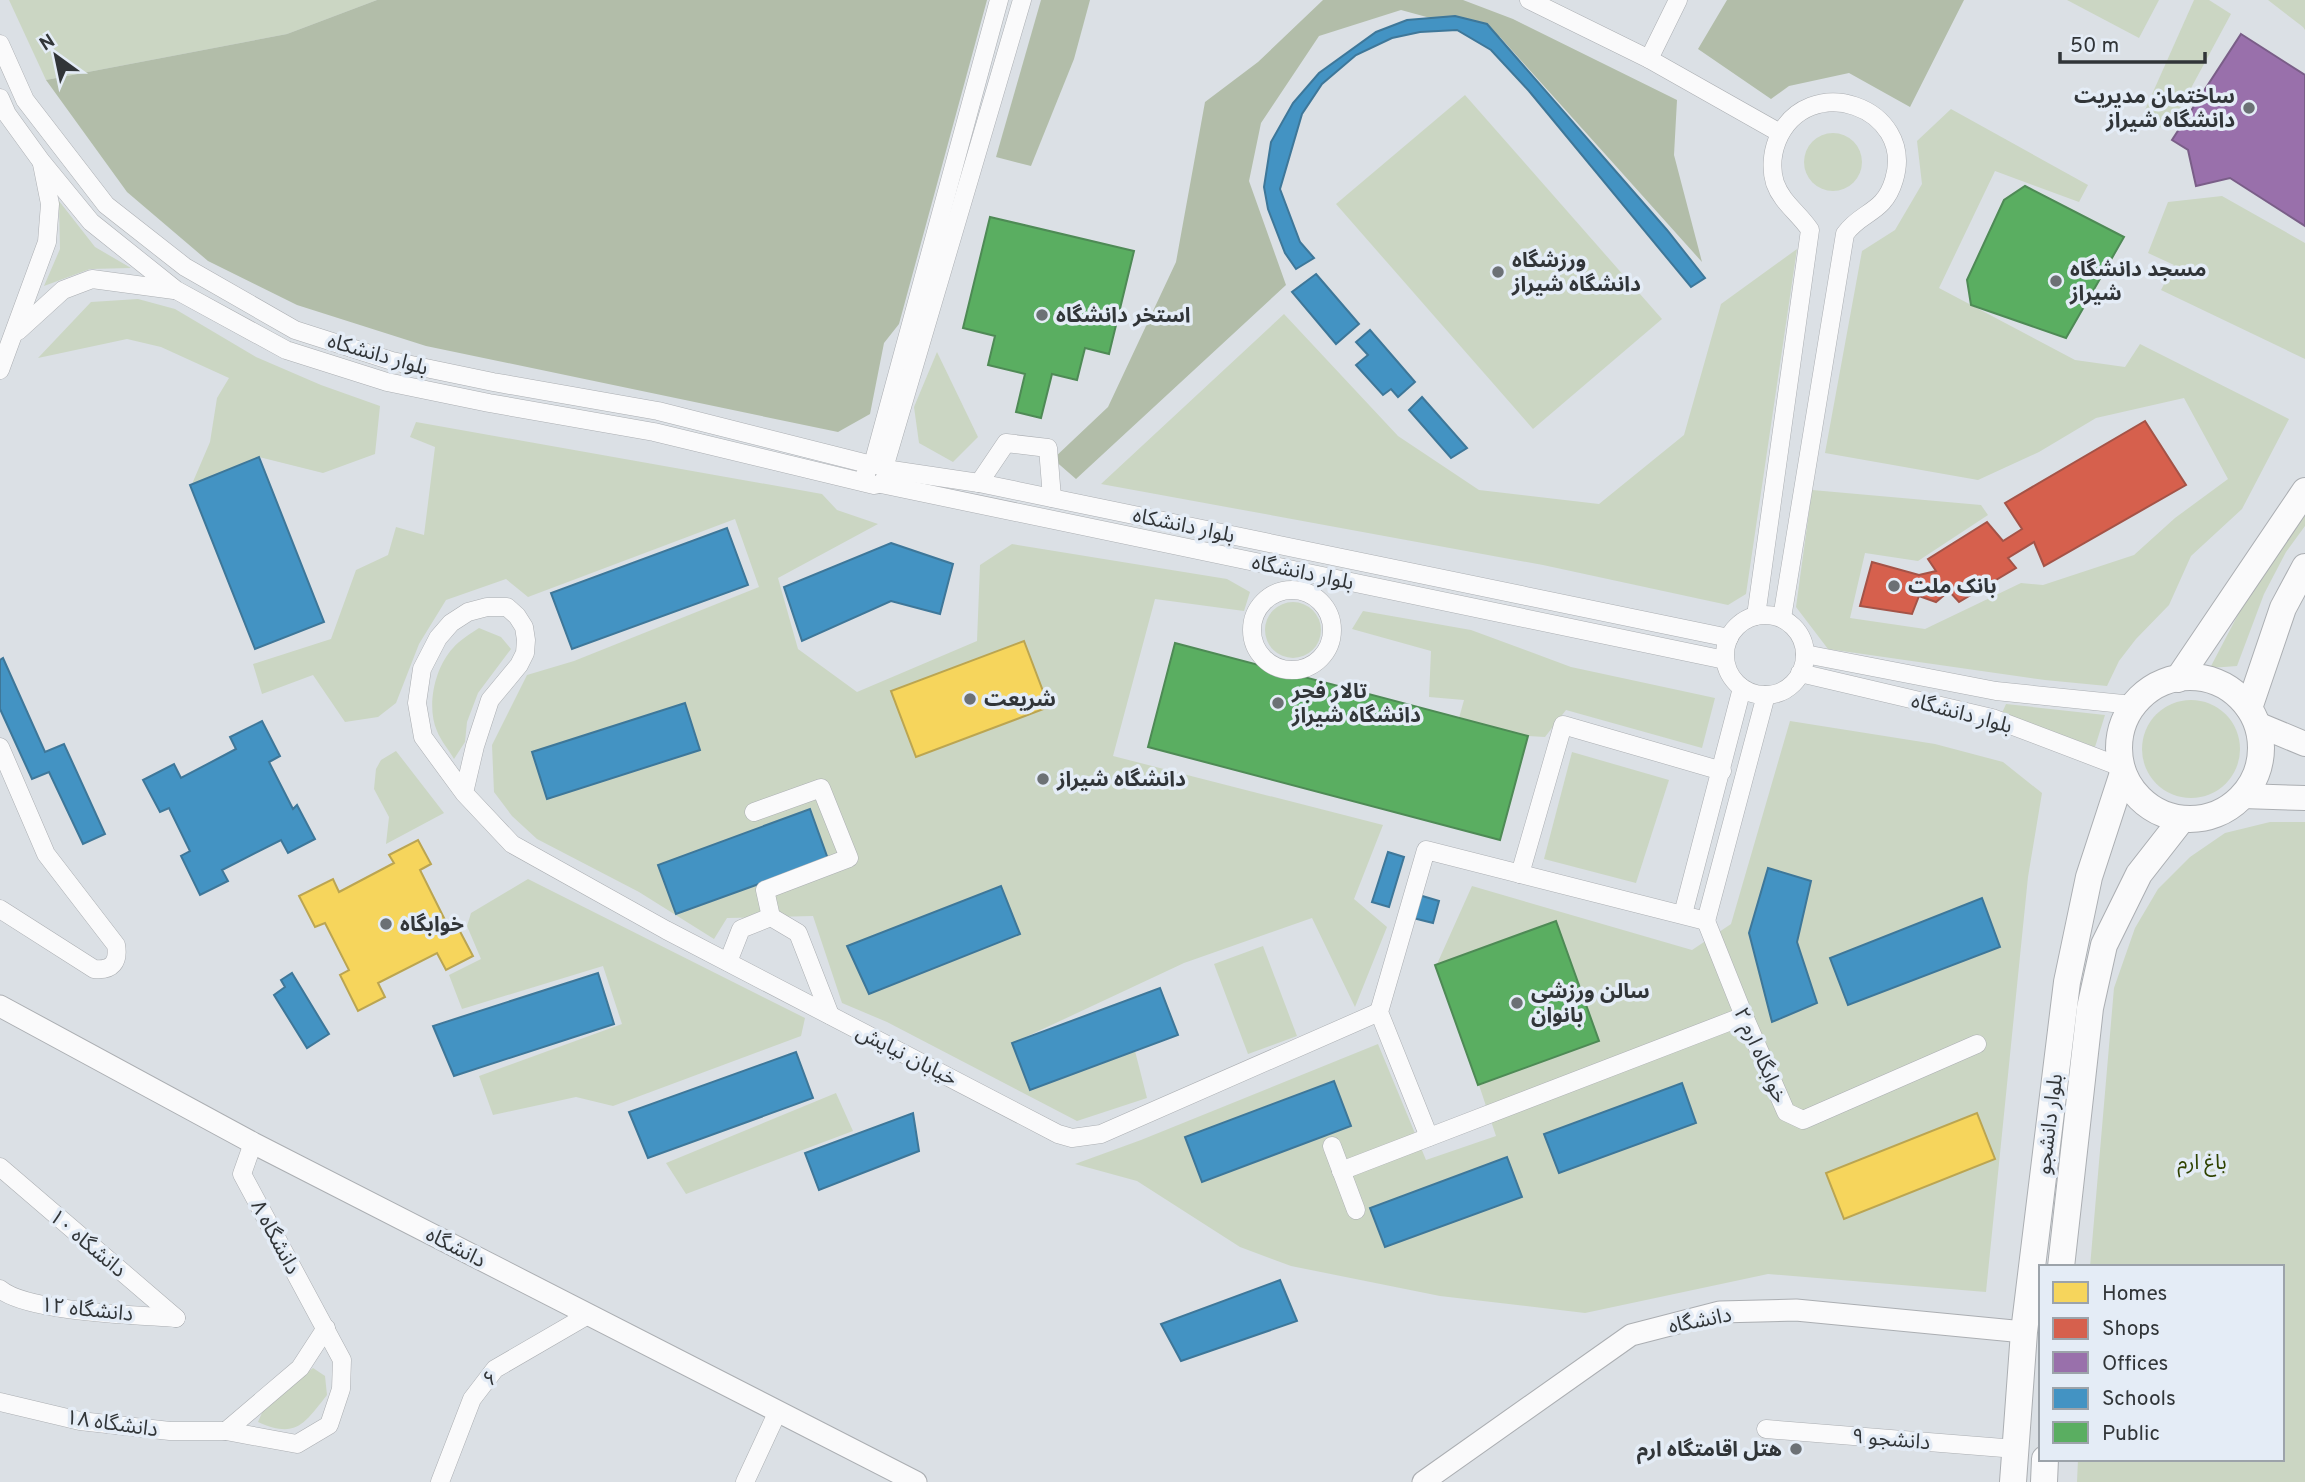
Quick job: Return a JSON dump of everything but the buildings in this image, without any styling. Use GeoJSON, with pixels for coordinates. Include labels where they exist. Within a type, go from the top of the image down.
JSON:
{"type":"FeatureCollection","features":[{"type":"Feature","properties":{"kind":"main road"},"geometry":{"type":"LineString","coordinates":[[2178,679],[2305,491]]}},
{"type":"Feature","properties":{"kind":"main road"},"geometry":{"type":"LineString","coordinates":[[2253,716],[2283,608],[2305,567]]}},
{"type":"Feature","properties":{"kind":"main road"},"geometry":{"type":"LineString","coordinates":[[2198,678],[2218,683],[2235,693],[2253,716],[2261,743],[2260,762],[2254,780],[2243,796],[2225,810],[2204,818],[2182,819],[2163,814],[2146,805],[2132,790],[2122,770],[2120,734],[2133,705],[2153,688],[2178,679],[2198,678]]}},
{"type":"Feature","properties":{"kind":"main road"},"geometry":{"type":"LineString","coordinates":[[2253,716],[2305,744]]}},
{"type":"Feature","properties":{"kind":"main road","name":"بلوار دانشجو"},"geometry":{"type":"LineString","coordinates":[[2013,1482],[2024,1332],[2067,982],[2089,877],[2122,770]]}},
{"type":"Feature","properties":{"kind":"main road"},"geometry":{"type":"LineString","coordinates":[[2243,796],[2305,798]]}},
{"type":"Feature","properties":{"kind":"main road","name":"بلوار دانشجو"},"geometry":{"type":"LineString","coordinates":[[2062,1265],[2090,1008],[2104,945],[2139,874],[2182,819]]}},
{"type":"Feature","properties":{"kind":"main road"},"geometry":{"type":"LineString","coordinates":[[2044,1482],[2045,1461]]}},
{"type":"Feature","properties":{"kind":"street"},"geometry":{"type":"LineString","coordinates":[[877,472],[999,0]]}},
{"type":"Feature","properties":{"kind":"street"},"geometry":{"type":"LineString","coordinates":[[899,392],[1022,0]]}},
{"type":"Feature","properties":{"kind":"street"},"geometry":{"type":"LineString","coordinates":[[1529,0],[1649,59],[1780,133]]}},
{"type":"Feature","properties":{"kind":"street"},"geometry":{"type":"LineString","coordinates":[[1649,59],[1678,0]]}},
{"type":"Feature","properties":{"kind":"street","name":"بلوار دانشکاه"},"geometry":{"type":"LineString","coordinates":[[0,44],[25,100],[106,205],[186,267],[295,330],[392,361],[658,411],[877,472]]}},
{"type":"Feature","properties":{"kind":"street","name":"بلوار دانشکاه"},"geometry":{"type":"LineString","coordinates":[[0,98],[7,114],[41,161],[91,222],[176,290],[286,350],[387,382],[489,403],[877,472],[979,483],[1729,638]]}},
{"type":"Feature","properties":{"kind":"street"},"geometry":{"type":"LineString","coordinates":[[1755,616],[1810,230],[1802,217],[1780,194],[1774,180],[1774,148],[1780,133],[1790,120],[1803,110],[1818,104],[1850,103],[1865,109],[1888,131],[1897,162],[1895,178],[1880,206],[1853,223],[1845,234],[1782,618]]}},
{"type":"Feature","properties":{"kind":"street"},"geometry":{"type":"LineString","coordinates":[[0,370],[47,242],[50,204],[41,161]]}},
{"type":"Feature","properties":{"kind":"street"},"geometry":{"type":"LineString","coordinates":[[15,334],[63,290],[92,279],[176,290]]}},
{"type":"Feature","properties":{"kind":"street"},"geometry":{"type":"LineString","coordinates":[[979,483],[1006,443],[1048,448],[1052,498]]}},
{"type":"Feature","properties":{"kind":"street","name":"بلوار دانشگاه"},"geometry":{"type":"LineString","coordinates":[[877,472],[1725,660]]}},
{"type":"Feature","properties":{"kind":"street"},"geometry":{"type":"LineString","coordinates":[[1288,589],[1302,591],[1314,596],[1330,615],[1333,627],[1331,640],[1326,652],[1307,668],[1282,670],[1269,664],[1259,653],[1252,641],[1251,627],[1255,613],[1263,601],[1288,589]]}},
{"type":"Feature","properties":{"kind":"street","name":"خیابان نیایش"},"geometry":{"type":"LineString","coordinates":[[464,793],[490,700],[519,665],[525,653],[524,627],[507,607],[487,607],[468,612],[451,623],[438,638],[422,668],[417,703],[424,737],[464,793],[512,844],[666,930],[1058,1134],[1072,1138],[1101,1134],[1379,1012]]}},
{"type":"Feature","properties":{"kind":"street"},"geometry":{"type":"LineString","coordinates":[[1755,616],[1782,618],[1798,633],[1803,643],[1805,654],[1800,674],[1786,688],[1766,695],[1742,688],[1734,681],[1725,660],[1729,638],[1735,628],[1755,616]]}},
{"type":"Feature","properties":{"kind":"street","name":"بلوار دانشگاه"},"geometry":{"type":"LineString","coordinates":[[1805,654],[1996,691],[2133,705]]}},
{"type":"Feature","properties":{"kind":"street","name":"بلوار دانشگاه"},"geometry":{"type":"LineString","coordinates":[[1800,674],[1992,718],[2122,770]]}},
{"type":"Feature","properties":{"kind":"street"},"geometry":{"type":"LineString","coordinates":[[1683,914],[1742,688]]}},
{"type":"Feature","properties":{"kind":"street"},"geometry":{"type":"LineString","coordinates":[[1992,718],[1996,691]]}},
{"type":"Feature","properties":{"kind":"street"},"geometry":{"type":"LineString","coordinates":[[1429,1137],[1379,1012],[1426,850],[1706,921],[1766,695]]}},
{"type":"Feature","properties":{"kind":"street"},"geometry":{"type":"LineString","coordinates":[[1520,874],[1563,725],[1722,771]]}},
{"type":"Feature","properties":{"kind":"street"},"geometry":{"type":"LineString","coordinates":[[0,747],[46,854],[116,945],[118,955],[114,965],[105,970],[94,969],[0,909]]}},
{"type":"Feature","properties":{"kind":"street"},"geometry":{"type":"LineString","coordinates":[[754,812],[821,788],[849,858],[765,890],[771,917],[798,933],[830,1015]]}},
{"type":"Feature","properties":{"kind":"street"},"geometry":{"type":"LineString","coordinates":[[728,962],[741,929],[771,917]]}},
{"type":"Feature","properties":{"kind":"street","name":"خوابگاه ارم ۲"},"geometry":{"type":"LineString","coordinates":[[1706,921],[1786,1112],[1803,1120],[1977,1044]]}},
{"type":"Feature","properties":{"kind":"street","name":"دانشگاه"},"geometry":{"type":"LineString","coordinates":[[0,1006],[253,1143],[916,1482]]}},
{"type":"Feature","properties":{"kind":"street"},"geometry":{"type":"LineString","coordinates":[[1341,1171],[1744,1016]]}},
{"type":"Feature","properties":{"kind":"street","name":"۸ دانشگاه"},"geometry":{"type":"LineString","coordinates":[[226,1431],[297,1444],[329,1425],[341,1390],[342,1360],[242,1174],[253,1143]]}},
{"type":"Feature","properties":{"kind":"street"},"geometry":{"type":"LineString","coordinates":[[1332,1146],[1356,1210]]}},
{"type":"Feature","properties":{"kind":"street","name":"۱۰ دانشگاه"},"geometry":{"type":"LineString","coordinates":[[0,1167],[176,1318]]}},
{"type":"Feature","properties":{"kind":"street","name":"۱۲ دانشگاه"},"geometry":{"type":"LineString","coordinates":[[0,1289],[6,1295],[41,1306],[176,1318]]}},
{"type":"Feature","properties":{"kind":"street","name":"دانشگاه"},"geometry":{"type":"LineString","coordinates":[[1423,1482],[1631,1335],[1720,1312],[1796,1310],[2024,1332]]}},
{"type":"Feature","properties":{"kind":"street","name":"۶"},"geometry":{"type":"LineString","coordinates":[[440,1482],[472,1399],[495,1369],[588,1315]]}},
{"type":"Feature","properties":{"kind":"street"},"geometry":{"type":"LineString","coordinates":[[226,1431],[300,1368],[326,1328]]}},
{"type":"Feature","properties":{"kind":"street","name":"۱۸ دانشگاه"},"geometry":{"type":"LineString","coordinates":[[0,1402],[80,1421],[170,1431],[226,1431]]}},
{"type":"Feature","properties":{"kind":"street"},"geometry":{"type":"LineString","coordinates":[[745,1482],[778,1411]]}},
{"type":"Feature","properties":{"kind":"street","name":"۹ دانشجو"},"geometry":{"type":"LineString","coordinates":[[1766,1429],[2016,1449]]}},
{"type":"Feature","properties":{"kind":"green space"},"geometry":{"type":"Polygon","coordinates":[[[9,0],[377,0],[287,34],[46,80],[9,0]]]}},
{"type":"Feature","properties":{"kind":"green space"},"geometry":{"type":"Polygon","coordinates":[[[377,0],[987,0],[899,324],[884,343],[870,414],[838,432],[426,346],[297,305],[208,261],[127,192],[46,80],[287,34],[377,0]]]}},
{"type":"Feature","properties":{"kind":"green space"},"geometry":{"type":"Polygon","coordinates":[[[1041,0],[1090,0],[1074,59],[1031,166],[996,157],[1041,0]]]}},
{"type":"Feature","properties":{"kind":"green space"},"geometry":{"type":"Polygon","coordinates":[[[1323,0],[1463,0],[1513,19],[1677,100],[1674,155],[1702,262],[1500,37],[1401,10],[1319,36],[1261,123],[1249,181],[1286,285],[1076,479],[1053,459],[1108,407],[1176,262],[1205,102],[1258,62],[1323,0]]]}},
{"type":"Feature","properties":{"kind":"green space"},"geometry":{"type":"Polygon","coordinates":[[[1727,0],[1964,0],[1910,107],[1849,73],[1789,86],[1771,99],[1698,49],[1727,0]]]}},
{"type":"Feature","properties":{"kind":"green space"},"geometry":{"type":"Polygon","coordinates":[[[2067,0],[2159,0],[2139,38],[2067,0]]]}},
{"type":"Feature","properties":{"kind":"green space"},"geometry":{"type":"Polygon","coordinates":[[[2194,0],[2209,0],[2231,14],[2170,127],[2137,128],[2194,0]]]}},
{"type":"Feature","properties":{"kind":"green space"},"geometry":{"type":"Polygon","coordinates":[[[2268,0],[2305,0],[2305,30],[2303,27],[2268,0]]]}},
{"type":"Feature","properties":{"kind":"green space"},"geometry":{"type":"Polygon","coordinates":[[[1465,95],[1662,319],[1533,429],[1336,204],[1465,95]]]}},
{"type":"Feature","properties":{"kind":"green space"},"geometry":{"type":"Polygon","coordinates":[[[1951,109],[2088,185],[2079,202],[1995,171],[1939,288],[2075,360],[2125,367],[2140,344],[2289,419],[2242,509],[2191,556],[2169,605],[2119,661],[2107,686],[2045,680],[1828,649],[1796,607],[1812,490],[1981,505],[1988,515],[1918,561],[1865,553],[1850,618],[1925,629],[2021,583],[2043,585],[2134,555],[2175,518],[2228,479],[2184,398],[2096,418],[2039,452],[1978,480],[1825,453],[1862,251],[1895,230],[1922,184],[1917,141],[1951,109]]]}},
{"type":"Feature","properties":{"kind":"green space"},"geometry":{"type":"Polygon","coordinates":[[[1827,133],[1839,133],[1854,141],[1862,156],[1862,168],[1854,183],[1839,191],[1827,191],[1812,183],[1804,168],[1804,156],[1812,141],[1827,133]]]}},
{"type":"Feature","properties":{"kind":"green space"},"geometry":{"type":"Polygon","coordinates":[[[2222,196],[2305,243],[2305,359],[2161,290],[2174,265],[2148,253],[2168,202],[2222,196]]]}},
{"type":"Feature","properties":{"kind":"green space"},"geometry":{"type":"Polygon","coordinates":[[[59,201],[95,247],[131,268],[90,269],[44,286],[60,249],[59,201]]]}},
{"type":"Feature","properties":{"kind":"green space"},"geometry":{"type":"Polygon","coordinates":[[[1797,249],[1746,594],[1728,605],[1543,565],[1101,484],[1284,314],[1398,436],[1479,490],[1599,504],[1684,435],[1721,304],[1797,249]]]}},
{"type":"Feature","properties":{"kind":"green space"},"geometry":{"type":"Polygon","coordinates":[[[138,299],[175,309],[256,357],[321,385],[380,406],[375,454],[323,473],[259,457],[192,484],[210,442],[217,398],[229,378],[161,347],[127,339],[38,358],[91,302],[138,299]]]}},
{"type":"Feature","properties":{"kind":"green space"},"geometry":{"type":"Polygon","coordinates":[[[937,352],[978,437],[953,462],[919,443],[914,407],[937,352]]]}},
{"type":"Feature","properties":{"kind":"green space"},"geometry":{"type":"Polygon","coordinates":[[[416,422],[822,494],[837,510],[878,524],[778,578],[798,649],[857,692],[977,641],[980,565],[1012,544],[1227,579],[1250,592],[1244,611],[1155,599],[1113,756],[1383,825],[1354,899],[1387,927],[1355,1007],[1312,918],[1184,963],[1013,1043],[1030,1090],[1135,1051],[1147,1098],[1077,1121],[887,1022],[842,1003],[813,916],[727,918],[714,939],[639,892],[537,839],[512,816],[494,792],[492,745],[527,675],[574,661],[759,587],[735,519],[528,597],[506,579],[446,600],[419,644],[396,703],[378,717],[345,722],[313,675],[262,694],[253,664],[331,639],[356,570],[388,555],[396,527],[424,535],[435,447],[410,437],[416,422]]]}},
{"type":"Feature","properties":{"kind":"green space"},"geometry":{"type":"Polygon","coordinates":[[[2305,513],[2305,526],[2286,552],[2264,594],[2237,666],[2210,668],[2242,607],[2305,513]]]}},
{"type":"Feature","properties":{"kind":"green space"},"geometry":{"type":"Polygon","coordinates":[[[1293,602],[1304,604],[1313,610],[1319,619],[1319,641],[1313,650],[1304,656],[1293,658],[1282,656],[1273,650],[1267,641],[1265,630],[1267,619],[1273,610],[1282,604],[1293,602]]]}},
{"type":"Feature","properties":{"kind":"green space"},"geometry":{"type":"Polygon","coordinates":[[[1363,611],[1471,630],[1571,667],[1715,698],[1702,748],[1566,710],[1545,737],[1528,736],[1459,718],[1464,700],[1429,697],[1431,651],[1352,629],[1363,611]]]}},
{"type":"Feature","properties":{"kind":"green space"},"geometry":{"type":"Polygon","coordinates":[[[479,628],[501,637],[511,649],[478,693],[467,722],[465,742],[454,759],[434,721],[434,687],[441,665],[453,648],[479,628]]]}},
{"type":"Feature","properties":{"kind":"green space"},"geometry":{"type":"Polygon","coordinates":[[[2191,700],[2218,708],[2232,722],[2240,749],[2232,776],[2218,790],[2191,798],[2164,790],[2150,776],[2142,749],[2150,722],[2164,708],[2191,700]]]}},
{"type":"Feature","properties":{"kind":"green space"},"geometry":{"type":"Polygon","coordinates":[[[2006,704],[2105,715],[2095,747],[2002,713],[2006,704]]]}},
{"type":"Feature","properties":{"kind":"green space"},"geometry":{"type":"Polygon","coordinates":[[[1790,721],[1935,744],[2003,762],[2042,793],[2028,877],[1986,1292],[1768,1274],[1585,1313],[1440,1296],[1291,1266],[1240,1247],[1137,1181],[1075,1164],[1378,1044],[1426,1160],[1496,1136],[1479,1085],[1599,1041],[1556,921],[1437,964],[1472,886],[1692,950],[1731,924],[1790,721]]]}},
{"type":"Feature","properties":{"kind":"green space"},"geometry":{"type":"Polygon","coordinates":[[[396,751],[444,813],[386,844],[389,817],[374,789],[376,769],[381,760],[396,751]]]}},
{"type":"Feature","properties":{"kind":"green space"},"geometry":{"type":"Polygon","coordinates":[[[1572,752],[1669,780],[1636,883],[1544,859],[1572,752]]]}},
{"type":"Feature","properties":{"kind":"green space","name":"باغ ارم"},"geometry":{"type":"Polygon","coordinates":[[[2270,822],[2305,822],[2305,1482],[2077,1482],[2078,1461],[2284,1461],[2284,1265],[2090,1265],[2114,988],[2135,928],[2158,889],[2190,857],[2225,833],[2270,822]]]}},
{"type":"Feature","properties":{"kind":"green space"},"geometry":{"type":"Polygon","coordinates":[[[528,879],[805,1018],[801,1036],[613,1106],[576,1097],[493,1115],[479,1076],[622,1024],[603,966],[462,1009],[449,975],[481,959],[467,926],[471,913],[528,879]]]}},
{"type":"Feature","properties":{"kind":"green space"},"geometry":{"type":"Polygon","coordinates":[[[1263,946],[1297,1036],[1248,1054],[1214,964],[1263,946]]]}},
{"type":"Feature","properties":{"kind":"green space"},"geometry":{"type":"Polygon","coordinates":[[[836,1093],[853,1131],[686,1194],[666,1163],[836,1093]]]}},
{"type":"Feature","properties":{"kind":"green space"},"geometry":{"type":"Polygon","coordinates":[[[313,1368],[325,1376],[327,1395],[305,1421],[290,1429],[271,1427],[258,1422],[264,1408],[313,1368]]]}},
{"type":"Feature","properties":{"kind":"place","name":"ساختمان مدیریت دانشگاه شیراز"},"geometry":{"type":"Point","coordinates":[2249,108]}},
{"type":"Feature","properties":{"kind":"place","name":"ورزشگاه دانشگاه شیراز"},"geometry":{"type":"Point","coordinates":[1498,272]}},
{"type":"Feature","properties":{"kind":"place","name":"مسجد دانشگاه شیراز"},"geometry":{"type":"Point","coordinates":[2056,281]}},
{"type":"Feature","properties":{"kind":"place","name":"استخر دانشگاه"},"geometry":{"type":"Point","coordinates":[1042,315]}},
{"type":"Feature","properties":{"kind":"place","name":"بانک ملت"},"geometry":{"type":"Point","coordinates":[1894,586]}},
{"type":"Feature","properties":{"kind":"place","name":"شریعت"},"geometry":{"type":"Point","coordinates":[970,699]}},
{"type":"Feature","properties":{"kind":"place","name":"تالار فجر دانشگاه شیراز"},"geometry":{"type":"Point","coordinates":[1278,703]}},
{"type":"Feature","properties":{"kind":"place","name":"دانشگاه شیراز"},"geometry":{"type":"Point","coordinates":[1043,779]}},
{"type":"Feature","properties":{"kind":"place","name":"خوابگاه"},"geometry":{"type":"Point","coordinates":[386,924]}},
{"type":"Feature","properties":{"kind":"place","name":"سالن ورزشی بانوان"},"geometry":{"type":"Point","coordinates":[1517,1003]}},
{"type":"Feature","properties":{"kind":"place","name":"هتل اقامتگاه ارم"},"geometry":{"type":"Point","coordinates":[1796,1449]}}]}
